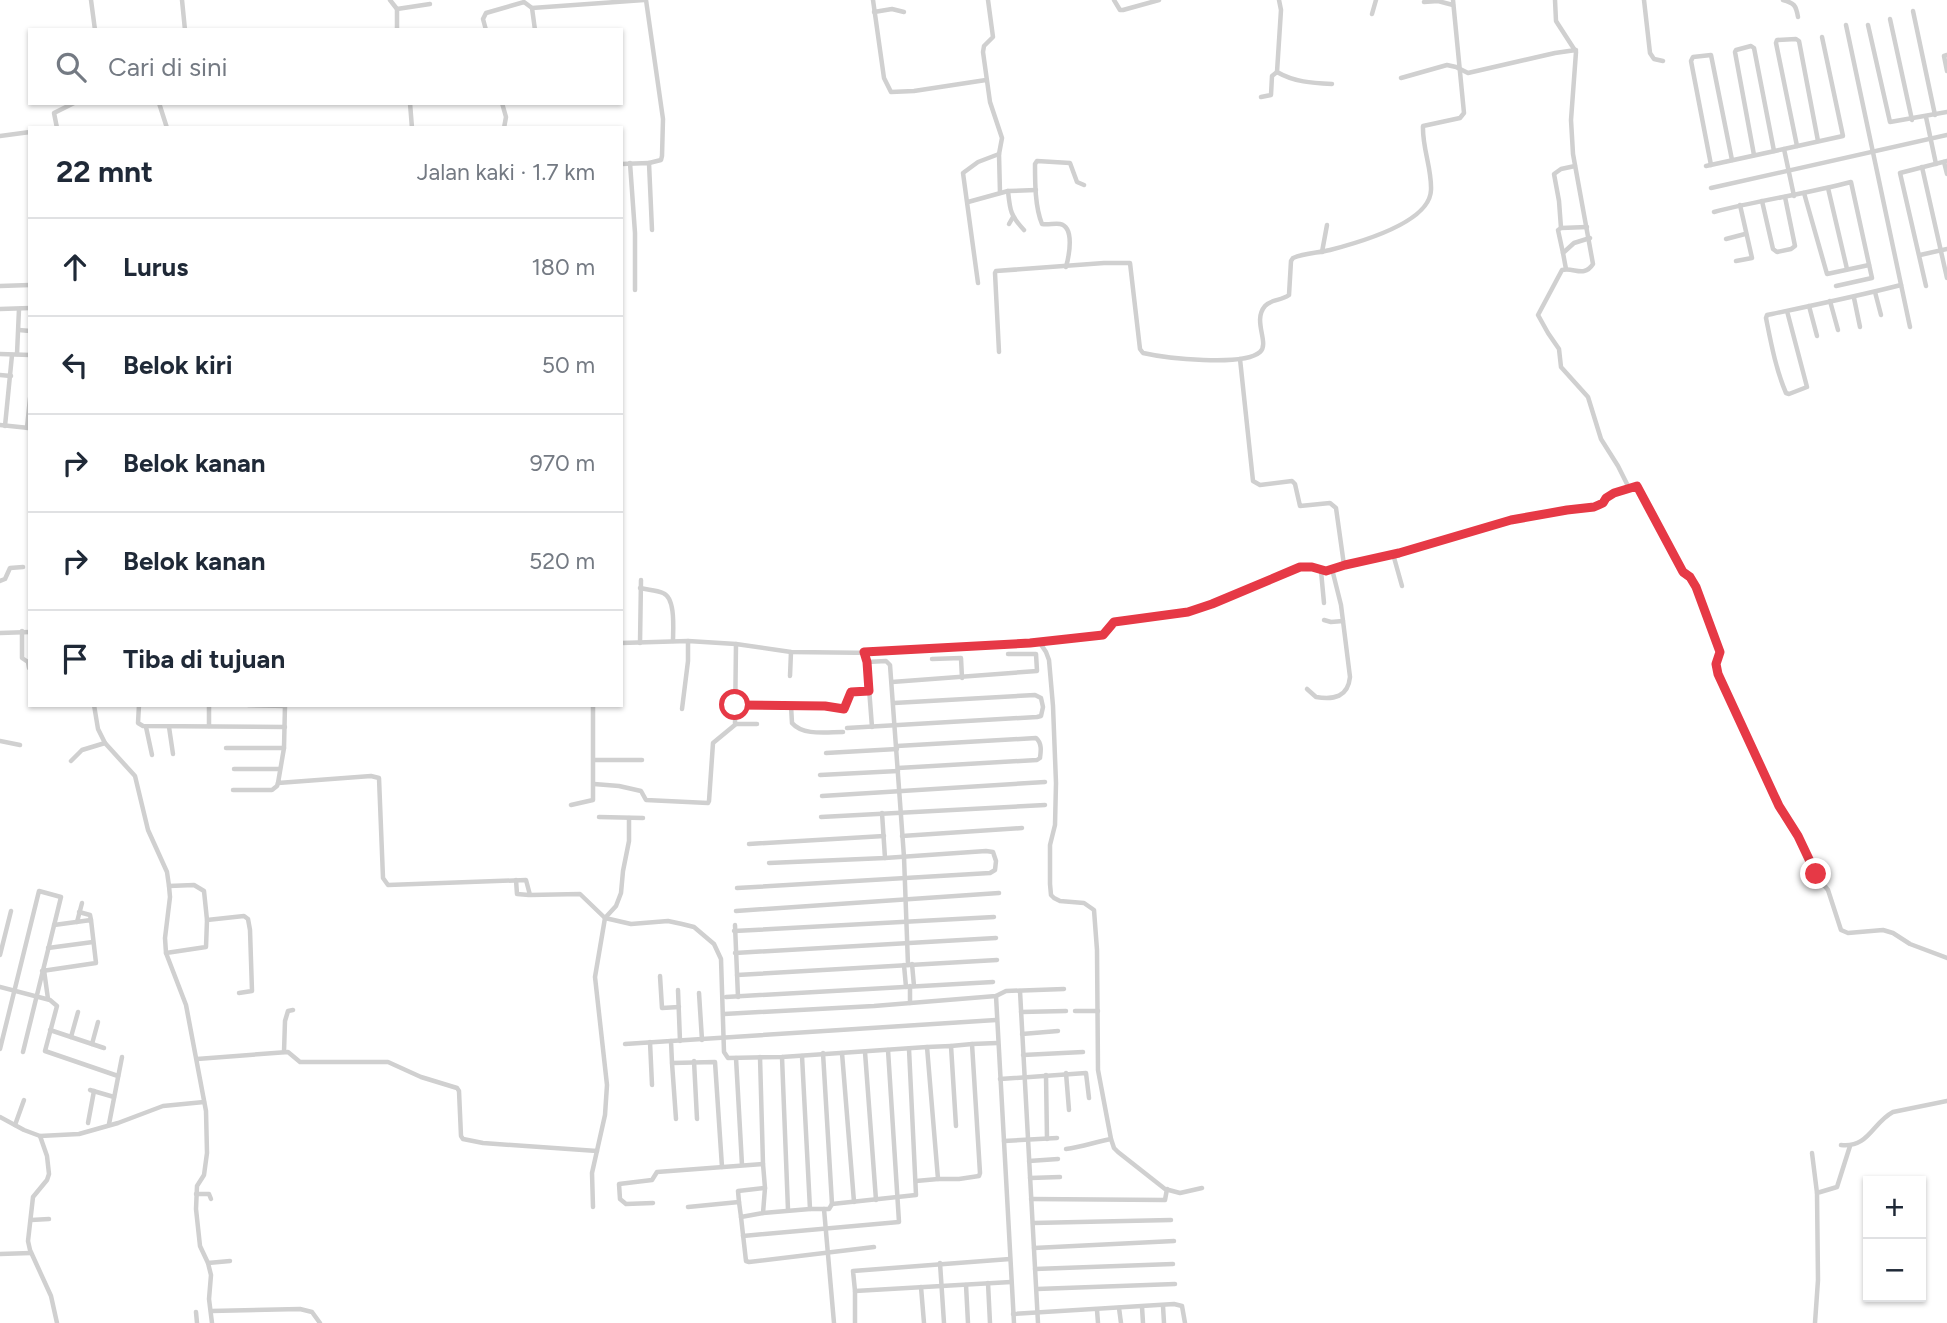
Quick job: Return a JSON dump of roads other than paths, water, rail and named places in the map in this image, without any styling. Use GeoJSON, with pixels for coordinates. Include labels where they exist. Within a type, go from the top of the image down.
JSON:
{"type":"FeatureCollection","features":[{"type":"Feature","properties":{"kind":"street"},"geometry":{"type":"LineString","coordinates":[[91,0],[95,28]]}},
{"type":"Feature","properties":{"kind":"street"},"geometry":{"type":"LineString","coordinates":[[182,0],[185,28]]}},
{"type":"Feature","properties":{"kind":"street"},"geometry":{"type":"LineString","coordinates":[[390,0],[397,9],[397,28]]}},
{"type":"Feature","properties":{"kind":"street"},"geometry":{"type":"LineString","coordinates":[[532,8],[645,0],[663,119],[662,156],[661,160],[649,163],[623,164]]}},
{"type":"Feature","properties":{"kind":"street"},"geometry":{"type":"LineString","coordinates":[[873,0],[884,79],[891,92],[986,80]]}},
{"type":"Feature","properties":{"kind":"street"},"geometry":{"type":"LineString","coordinates":[[988,0],[993,33],[992,39],[983,49],[992,110],[1002,138],[999,154],[1000,193]]}},
{"type":"Feature","properties":{"kind":"street"},"geometry":{"type":"LineString","coordinates":[[1114,0],[1120,10],[1123,10],[1159,0]]}},
{"type":"Feature","properties":{"kind":"street"},"geometry":{"type":"LineString","coordinates":[[1261,97],[1271,95],[1272,76],[1277,72],[1281,10],[1279,0]]}},
{"type":"Feature","properties":{"kind":"street"},"geometry":{"type":"LineString","coordinates":[[1372,14],[1376,0]]}},
{"type":"Feature","properties":{"kind":"street"},"geometry":{"type":"LineString","coordinates":[[1555,0],[1556,21],[1576,50],[1571,120],[1575,166],[1594,264],[1592,268],[1576,272],[1566,268]]}},
{"type":"Feature","properties":{"kind":"street"},"geometry":{"type":"LineString","coordinates":[[1644,0],[1650,53],[1654,59],[1663,61]]}},
{"type":"Feature","properties":{"kind":"street"},"geometry":{"type":"LineString","coordinates":[[1783,0],[1796,5],[1798,17]]}},
{"type":"Feature","properties":{"kind":"street"},"geometry":{"type":"LineString","coordinates":[[485,28],[483,19],[486,13],[524,1],[532,8],[535,28]]}},
{"type":"Feature","properties":{"kind":"street"},"geometry":{"type":"LineString","coordinates":[[999,352],[995,273],[998,270],[1129,263],[1140,349],[1143,353],[1214,360],[1240,359],[1259,352],[1263,343],[1258,318],[1270,302],[1289,296],[1291,261],[1298,256],[1384,234],[1422,211],[1427,204],[1431,190],[1423,128],[1426,124],[1463,116],[1453,2],[1424,2]]}},
{"type":"Feature","properties":{"kind":"street"},"geometry":{"type":"LineString","coordinates":[[397,9],[430,4]]}},
{"type":"Feature","properties":{"kind":"street"},"geometry":{"type":"LineString","coordinates":[[874,12],[892,9],[904,12]]}},
{"type":"Feature","properties":{"kind":"street"},"geometry":{"type":"LineString","coordinates":[[1913,11],[1935,115]]}},
{"type":"Feature","properties":{"kind":"street"},"geometry":{"type":"LineString","coordinates":[[1891,19],[1912,120]]}},
{"type":"Feature","properties":{"kind":"street"},"geometry":{"type":"LineString","coordinates":[[1846,25],[1910,327]]}},
{"type":"Feature","properties":{"kind":"street"},"geometry":{"type":"LineString","coordinates":[[1868,25],[1890,122],[1947,112]]}},
{"type":"Feature","properties":{"kind":"street"},"geometry":{"type":"LineString","coordinates":[[1732,160],[1711,55],[1693,57],[1690,61],[1708,165],[1732,160],[1754,155],[1774,150],[1843,136],[1822,37]]}},
{"type":"Feature","properties":{"kind":"street"},"geometry":{"type":"LineString","coordinates":[[1797,146],[1777,40],[1799,41],[1818,141]]}},
{"type":"Feature","properties":{"kind":"street"},"geometry":{"type":"LineString","coordinates":[[1754,155],[1735,52],[1751,46],[1754,48],[1774,150]]}},
{"type":"Feature","properties":{"kind":"street"},"geometry":{"type":"LineString","coordinates":[[1401,78],[1447,65],[1468,73],[1555,52],[1576,50]]}},
{"type":"Feature","properties":{"kind":"street"},"geometry":{"type":"LineString","coordinates":[[1947,55],[1944,56],[1947,71]]}},
{"type":"Feature","properties":{"kind":"street"},"geometry":{"type":"LineString","coordinates":[[1277,72],[1311,84],[1332,83]]}},
{"type":"Feature","properties":{"kind":"street"},"geometry":{"type":"LineString","coordinates":[[52,105],[55,126]]}},
{"type":"Feature","properties":{"kind":"street"},"geometry":{"type":"LineString","coordinates":[[54,113],[70,105]]}},
{"type":"Feature","properties":{"kind":"street"},"geometry":{"type":"LineString","coordinates":[[160,105],[166,126]]}},
{"type":"Feature","properties":{"kind":"street"},"geometry":{"type":"LineString","coordinates":[[410,105],[412,126]]}},
{"type":"Feature","properties":{"kind":"street"},"geometry":{"type":"LineString","coordinates":[[503,105],[506,117],[504,126]]}},
{"type":"Feature","properties":{"kind":"street"},"geometry":{"type":"LineString","coordinates":[[1926,117],[1936,164]]}},
{"type":"Feature","properties":{"kind":"street"},"geometry":{"type":"LineString","coordinates":[[0,136],[28,132]]}},
{"type":"Feature","properties":{"kind":"street"},"geometry":{"type":"LineString","coordinates":[[1711,188],[1947,135]]}},
{"type":"Feature","properties":{"kind":"street"},"geometry":{"type":"LineString","coordinates":[[1783,149],[1794,196]]}},
{"type":"Feature","properties":{"kind":"street"},"geometry":{"type":"LineString","coordinates":[[978,283],[963,172],[999,154]]}},
{"type":"Feature","properties":{"kind":"street"},"geometry":{"type":"LineString","coordinates":[[1066,267],[1070,239],[1068,230],[1062,224],[1042,225],[1040,222],[1036,190],[1037,161],[1070,163],[1077,183],[1084,185]]}},
{"type":"Feature","properties":{"kind":"street"},"geometry":{"type":"LineString","coordinates":[[1926,286],[1900,173],[1946,161],[1947,174]]}},
{"type":"Feature","properties":{"kind":"street"},"geometry":{"type":"LineString","coordinates":[[630,163],[635,233],[635,290]]}},
{"type":"Feature","properties":{"kind":"street"},"geometry":{"type":"LineString","coordinates":[[649,163],[652,230]]}},
{"type":"Feature","properties":{"kind":"street"},"geometry":{"type":"LineString","coordinates":[[1566,268],[1558,232],[1561,228],[1554,174],[1561,169],[1575,166]]}},
{"type":"Feature","properties":{"kind":"street"},"geometry":{"type":"LineString","coordinates":[[1922,167],[1944,249],[1947,278]]}},
{"type":"Feature","properties":{"kind":"street"},"geometry":{"type":"LineString","coordinates":[[1714,212],[1851,181],[1872,278],[1836,286]]}},
{"type":"Feature","properties":{"kind":"street"},"geometry":{"type":"LineString","coordinates":[[1828,188],[1847,269]]}},
{"type":"Feature","properties":{"kind":"street"},"geometry":{"type":"LineString","coordinates":[[968,202],[1009,191],[1036,190]]}},
{"type":"Feature","properties":{"kind":"street"},"geometry":{"type":"LineString","coordinates":[[1009,191],[1009,209],[1024,230]]}},
{"type":"Feature","properties":{"kind":"street"},"geometry":{"type":"LineString","coordinates":[[1804,193],[1827,274],[1869,265]]}},
{"type":"Feature","properties":{"kind":"street"},"geometry":{"type":"LineString","coordinates":[[1762,201],[1773,248],[1777,252],[1795,246],[1785,197]]}},
{"type":"Feature","properties":{"kind":"street"},"geometry":{"type":"LineString","coordinates":[[1736,261],[1752,258],[1740,205]]}},
{"type":"Feature","properties":{"kind":"street"},"geometry":{"type":"LineString","coordinates":[[1009,224],[1013,217]]}},
{"type":"Feature","properties":{"kind":"street"},"geometry":{"type":"LineString","coordinates":[[1321,252],[1327,225]]}},
{"type":"Feature","properties":{"kind":"street"},"geometry":{"type":"LineString","coordinates":[[1561,228],[1587,227]]}},
{"type":"Feature","properties":{"kind":"street"},"geometry":{"type":"LineString","coordinates":[[1726,239],[1745,234]]}},
{"type":"Feature","properties":{"kind":"street"},"geometry":{"type":"LineString","coordinates":[[1563,253],[1573,243],[1590,238]]}},
{"type":"Feature","properties":{"kind":"street"},"geometry":{"type":"LineString","coordinates":[[1920,255],[1944,249]]}},
{"type":"Feature","properties":{"kind":"street"},"geometry":{"type":"LineString","coordinates":[[1566,268],[1562,270],[1538,316],[1559,349],[1561,367],[1588,397],[1601,439],[1629,488]]}},
{"type":"Feature","properties":{"kind":"street"},"geometry":{"type":"LineString","coordinates":[[0,286],[28,285]]}},
{"type":"Feature","properties":{"kind":"street"},"geometry":{"type":"LineString","coordinates":[[1787,311],[1807,385],[1806,388],[1789,394],[1783,388],[1767,315],[1901,285]]}},
{"type":"Feature","properties":{"kind":"street"},"geometry":{"type":"LineString","coordinates":[[1875,292],[1881,315]]}},
{"type":"Feature","properties":{"kind":"street"},"geometry":{"type":"LineString","coordinates":[[1854,297],[1860,327]]}},
{"type":"Feature","properties":{"kind":"street"},"geometry":{"type":"LineString","coordinates":[[1830,301],[1838,330]]}},
{"type":"Feature","properties":{"kind":"street"},"geometry":{"type":"LineString","coordinates":[[1809,306],[1817,336]]}},
{"type":"Feature","properties":{"kind":"street"},"geometry":{"type":"LineString","coordinates":[[0,309],[28,308]]}},
{"type":"Feature","properties":{"kind":"street"},"geometry":{"type":"LineString","coordinates":[[19,309],[19,330],[3,425],[28,428]]}},
{"type":"Feature","properties":{"kind":"street"},"geometry":{"type":"LineString","coordinates":[[19,330],[28,331]]}},
{"type":"Feature","properties":{"kind":"street"},"geometry":{"type":"LineString","coordinates":[[0,354],[28,355]]}},
{"type":"Feature","properties":{"kind":"street"},"geometry":{"type":"LineString","coordinates":[[1240,359],[1253,481],[1260,485],[1292,481],[1301,507],[1320,503],[1333,504],[1336,508],[1345,565]]}},
{"type":"Feature","properties":{"kind":"street"},"geometry":{"type":"LineString","coordinates":[[0,375],[11,376]]}},
{"type":"Feature","properties":{"kind":"street"},"geometry":{"type":"LineString","coordinates":[[0,395],[9,395]]}},
{"type":"Feature","properties":{"kind":"street"},"geometry":{"type":"LineString","coordinates":[[623,643],[688,641],[736,644],[791,652],[864,652],[954,649],[1103,635],[1111,624],[1118,621],[1188,612],[1300,567],[1312,567],[1321,571],[1332,569],[1511,520],[1594,507],[1614,493],[1637,486],[1683,572],[1696,587],[1720,652],[1716,664],[1718,674],[1779,806],[1798,836],[1816,874],[1828,890],[1841,930],[1845,933],[1876,930],[1889,932],[1910,944],[1947,958]]}},
{"type":"Feature","properties":{"kind":"street"},"geometry":{"type":"LineString","coordinates":[[1394,554],[1402,586]]}},
{"type":"Feature","properties":{"kind":"street"},"geometry":{"type":"LineString","coordinates":[[0,581],[5,579],[10,568],[23,567]]}},
{"type":"Feature","properties":{"kind":"street"},"geometry":{"type":"LineString","coordinates":[[1307,689],[1316,697],[1334,697],[1341,695],[1349,685],[1343,621],[1332,569]]}},
{"type":"Feature","properties":{"kind":"street"},"geometry":{"type":"LineString","coordinates":[[1321,571],[1324,603]]}},
{"type":"Feature","properties":{"kind":"street"},"geometry":{"type":"LineString","coordinates":[[640,643],[641,580]]}},
{"type":"Feature","properties":{"kind":"street"},"geometry":{"type":"LineString","coordinates":[[640,588],[664,593],[670,598],[674,625],[673,642]]}},
{"type":"Feature","properties":{"kind":"street"},"geometry":{"type":"LineString","coordinates":[[1324,620],[1343,621]]}},
{"type":"Feature","properties":{"kind":"street"},"geometry":{"type":"LineString","coordinates":[[22,632],[22,659],[28,663]]}},
{"type":"Feature","properties":{"kind":"street"},"geometry":{"type":"LineString","coordinates":[[0,633],[28,632]]}},
{"type":"Feature","properties":{"kind":"street"},"geometry":{"type":"LineString","coordinates":[[682,709],[688,641]]}},
{"type":"Feature","properties":{"kind":"street"},"geometry":{"type":"LineString","coordinates":[[1039,642],[1049,660],[1053,706],[1055,825],[1050,845],[1050,884],[1054,898],[1084,903],[1094,911],[1099,1011],[1098,1070],[1111,1139],[1118,1152],[1167,1189],[1180,1194],[1202,1188]]}},
{"type":"Feature","properties":{"kind":"street"},"geometry":{"type":"LineString","coordinates":[[736,644],[736,724]]}},
{"type":"Feature","properties":{"kind":"street"},"geometry":{"type":"LineString","coordinates":[[790,676],[791,652]]}},
{"type":"Feature","properties":{"kind":"street"},"geometry":{"type":"LineString","coordinates":[[864,652],[872,727]]}},
{"type":"Feature","properties":{"kind":"street"},"geometry":{"type":"LineString","coordinates":[[892,682],[1037,671],[1036,654],[1008,654]]}},
{"type":"Feature","properties":{"kind":"street"},"geometry":{"type":"LineString","coordinates":[[932,659],[961,658],[962,678]]}},
{"type":"Feature","properties":{"kind":"street"},"geometry":{"type":"LineString","coordinates":[[867,662],[888,662],[892,682],[904,857],[910,1003]]}},
{"type":"Feature","properties":{"kind":"street"},"geometry":{"type":"LineString","coordinates":[[735,705],[825,706],[844,709],[851,692],[869,691]]}},
{"type":"Feature","properties":{"kind":"street"},"geometry":{"type":"LineString","coordinates":[[791,706],[792,723],[798,729],[810,731],[1037,717],[1041,716],[1043,707],[1041,698],[1035,695],[894,703]]}},
{"type":"Feature","properties":{"kind":"street"},"geometry":{"type":"LineString","coordinates":[[94,707],[106,743],[135,776],[148,830],[167,872],[170,897],[164,938],[166,953],[186,1005],[206,1111],[206,1153],[204,1175],[197,1186],[197,1222],[200,1246],[208,1263],[212,1323]]}},
{"type":"Feature","properties":{"kind":"street"},"geometry":{"type":"LineString","coordinates":[[139,707],[138,723],[146,727],[285,727]]}},
{"type":"Feature","properties":{"kind":"street"},"geometry":{"type":"LineString","coordinates":[[209,707],[209,726]]}},
{"type":"Feature","properties":{"kind":"street"},"geometry":{"type":"LineString","coordinates":[[233,790],[272,790],[277,786],[284,748],[285,707]]}},
{"type":"Feature","properties":{"kind":"street"},"geometry":{"type":"LineString","coordinates":[[571,805],[593,801],[593,707]]}},
{"type":"Feature","properties":{"kind":"street"},"geometry":{"type":"LineString","coordinates":[[594,784],[641,791],[646,800],[708,803],[713,743],[736,724],[757,724]]}},
{"type":"Feature","properties":{"kind":"street"},"geometry":{"type":"LineString","coordinates":[[146,727],[152,755]]}},
{"type":"Feature","properties":{"kind":"street"},"geometry":{"type":"LineString","coordinates":[[169,727],[173,754]]}},
{"type":"Feature","properties":{"kind":"street"},"geometry":{"type":"LineString","coordinates":[[820,775],[1037,760],[1040,758],[1041,748],[1036,738],[826,752]]}},
{"type":"Feature","properties":{"kind":"street"},"geometry":{"type":"LineString","coordinates":[[0,741],[20,745]]}},
{"type":"Feature","properties":{"kind":"street"},"geometry":{"type":"LineString","coordinates":[[71,761],[82,750],[106,743]]}},
{"type":"Feature","properties":{"kind":"street"},"geometry":{"type":"LineString","coordinates":[[226,748],[284,748]]}},
{"type":"Feature","properties":{"kind":"street"},"geometry":{"type":"LineString","coordinates":[[594,760],[642,760]]}},
{"type":"Feature","properties":{"kind":"street"},"geometry":{"type":"LineString","coordinates":[[234,769],[279,769]]}},
{"type":"Feature","properties":{"kind":"street"},"geometry":{"type":"LineString","coordinates":[[278,783],[371,776],[379,778],[383,878],[388,885],[527,880],[530,895]]}},
{"type":"Feature","properties":{"kind":"street"},"geometry":{"type":"LineString","coordinates":[[822,796],[1045,782]]}},
{"type":"Feature","properties":{"kind":"street"},"geometry":{"type":"LineString","coordinates":[[821,817],[1045,805]]}},
{"type":"Feature","properties":{"kind":"street"},"geometry":{"type":"LineString","coordinates":[[883,813],[885,858]]}},
{"type":"Feature","properties":{"kind":"street"},"geometry":{"type":"LineString","coordinates":[[599,817],[643,818]]}},
{"type":"Feature","properties":{"kind":"street"},"geometry":{"type":"LineString","coordinates":[[593,1207],[592,1174],[605,1115],[607,1085],[595,976],[605,918],[616,906],[621,893],[629,841],[629,818]]}},
{"type":"Feature","properties":{"kind":"street"},"geometry":{"type":"LineString","coordinates":[[902,836],[1021,828]]}},
{"type":"Feature","properties":{"kind":"street"},"geometry":{"type":"LineString","coordinates":[[749,844],[884,836]]}},
{"type":"Feature","properties":{"kind":"street"},"geometry":{"type":"LineString","coordinates":[[737,888],[990,873],[995,870],[996,861],[993,852],[986,851],[769,863]]}},
{"type":"Feature","properties":{"kind":"street"},"geometry":{"type":"LineString","coordinates":[[516,880],[517,894],[580,894],[605,918],[631,924],[668,921],[694,927],[702,932],[714,944],[721,959],[725,1055],[728,1058],[802,1056],[997,1043]]}},
{"type":"Feature","properties":{"kind":"street"},"geometry":{"type":"LineString","coordinates":[[166,953],[208,945],[204,891],[194,885],[169,886]]}},
{"type":"Feature","properties":{"kind":"street"},"geometry":{"type":"LineString","coordinates":[[0,1049],[39,891],[61,897],[23,1052]]}},
{"type":"Feature","properties":{"kind":"street"},"geometry":{"type":"LineString","coordinates":[[736,911],[999,893]]}},
{"type":"Feature","properties":{"kind":"street"},"geometry":{"type":"LineString","coordinates":[[77,922],[82,904]]}},
{"type":"Feature","properties":{"kind":"street"},"geometry":{"type":"LineString","coordinates":[[0,955],[10,912]]}},
{"type":"Feature","properties":{"kind":"street"},"geometry":{"type":"LineString","coordinates":[[43,970],[96,963],[90,915],[79,912]]}},
{"type":"Feature","properties":{"kind":"street"},"geometry":{"type":"LineString","coordinates":[[207,920],[238,916],[248,919],[252,991],[240,993]]}},
{"type":"Feature","properties":{"kind":"street"},"geometry":{"type":"LineString","coordinates":[[738,997],[734,928],[994,917]]}},
{"type":"Feature","properties":{"kind":"street"},"geometry":{"type":"LineString","coordinates":[[53,925],[91,920]]}},
{"type":"Feature","properties":{"kind":"street"},"geometry":{"type":"LineString","coordinates":[[735,953],[996,938]]}},
{"type":"Feature","properties":{"kind":"street"},"geometry":{"type":"LineString","coordinates":[[48,948],[93,942]]}},
{"type":"Feature","properties":{"kind":"street"},"geometry":{"type":"LineString","coordinates":[[737,975],[997,960]]}},
{"type":"Feature","properties":{"kind":"street"},"geometry":{"type":"LineString","coordinates":[[43,970],[48,999]]}},
{"type":"Feature","properties":{"kind":"street"},"geometry":{"type":"LineString","coordinates":[[660,976],[662,1008],[679,1007]]}},
{"type":"Feature","properties":{"kind":"street"},"geometry":{"type":"LineString","coordinates":[[726,997],[993,982]]}},
{"type":"Feature","properties":{"kind":"street"},"geometry":{"type":"LineString","coordinates":[[0,988],[48,999],[57,1006],[45,1051],[118,1076]]}},
{"type":"Feature","properties":{"kind":"street"},"geometry":{"type":"LineString","coordinates":[[724,1014],[910,1003],[996,996],[1006,991],[1064,989]]}},
{"type":"Feature","properties":{"kind":"street"},"geometry":{"type":"LineString","coordinates":[[678,990],[680,1041]]}},
{"type":"Feature","properties":{"kind":"street"},"geometry":{"type":"LineString","coordinates":[[1020,991],[1038,1323]]}},
{"type":"Feature","properties":{"kind":"street"},"geometry":{"type":"LineString","coordinates":[[699,993],[702,1040]]}},
{"type":"Feature","properties":{"kind":"street"},"geometry":{"type":"LineString","coordinates":[[996,996],[1014,1323]]}},
{"type":"Feature","properties":{"kind":"street"},"geometry":{"type":"LineString","coordinates":[[284,1052],[285,1021],[288,1012],[293,1010]]}},
{"type":"Feature","properties":{"kind":"street"},"geometry":{"type":"LineString","coordinates":[[1021,1012],[1066,1011]]}},
{"type":"Feature","properties":{"kind":"street"},"geometry":{"type":"LineString","coordinates":[[1075,1011],[1099,1011]]}},
{"type":"Feature","properties":{"kind":"street"},"geometry":{"type":"LineString","coordinates":[[71,1037],[78,1012]]}},
{"type":"Feature","properties":{"kind":"street"},"geometry":{"type":"LineString","coordinates":[[625,1044],[996,1020]]}},
{"type":"Feature","properties":{"kind":"street"},"geometry":{"type":"LineString","coordinates":[[92,1044],[98,1022]]}},
{"type":"Feature","properties":{"kind":"street"},"geometry":{"type":"LineString","coordinates":[[50,1030],[104,1048]]}},
{"type":"Feature","properties":{"kind":"street"},"geometry":{"type":"LineString","coordinates":[[1022,1034],[1058,1031]]}},
{"type":"Feature","properties":{"kind":"street"},"geometry":{"type":"LineString","coordinates":[[671,1041],[676,1119]]}},
{"type":"Feature","properties":{"kind":"street"},"geometry":{"type":"LineString","coordinates":[[650,1042],[652,1085]]}},
{"type":"Feature","properties":{"kind":"street"},"geometry":{"type":"LineString","coordinates":[[916,1181],[959,1179],[980,1174],[972,1044]]}},
{"type":"Feature","properties":{"kind":"street"},"geometry":{"type":"LineString","coordinates":[[951,1046],[956,1126]]}},
{"type":"Feature","properties":{"kind":"street"},"geometry":{"type":"LineString","coordinates":[[928,1047],[938,1179]]}},
{"type":"Feature","properties":{"kind":"street"},"geometry":{"type":"LineString","coordinates":[[832,1204],[916,1195],[909,1049]]}},
{"type":"Feature","properties":{"kind":"street"},"geometry":{"type":"LineString","coordinates":[[743,1236],[899,1222],[888,1050]]}},
{"type":"Feature","properties":{"kind":"street"},"geometry":{"type":"LineString","coordinates":[[197,1059],[288,1052],[300,1062],[388,1062],[421,1077],[455,1087],[459,1091],[463,1139],[483,1143],[597,1150]]}},
{"type":"Feature","properties":{"kind":"street"},"geometry":{"type":"LineString","coordinates":[[865,1052],[876,1200]]}},
{"type":"Feature","properties":{"kind":"street"},"geometry":{"type":"LineString","coordinates":[[1023,1055],[1083,1052]]}},
{"type":"Feature","properties":{"kind":"street"},"geometry":{"type":"LineString","coordinates":[[842,1053],[854,1202]]}},
{"type":"Feature","properties":{"kind":"street"},"geometry":{"type":"LineString","coordinates":[[741,1217],[788,1210],[829,1209],[832,1204],[823,1054]]}},
{"type":"Feature","properties":{"kind":"street"},"geometry":{"type":"LineString","coordinates":[[802,1056],[810,1209]]}},
{"type":"Feature","properties":{"kind":"street"},"geometry":{"type":"LineString","coordinates":[[109,1124],[122,1057]]}},
{"type":"Feature","properties":{"kind":"street"},"geometry":{"type":"LineString","coordinates":[[782,1057],[788,1210]]}},
{"type":"Feature","properties":{"kind":"street"},"geometry":{"type":"LineString","coordinates":[[736,1058],[742,1165]]}},
{"type":"Feature","properties":{"kind":"street"},"geometry":{"type":"LineString","coordinates":[[760,1058],[765,1188],[763,1213]]}},
{"type":"Feature","properties":{"kind":"street"},"geometry":{"type":"LineString","coordinates":[[694,1061],[697,1119]]}},
{"type":"Feature","properties":{"kind":"street"},"geometry":{"type":"LineString","coordinates":[[672,1063],[713,1061],[716,1064],[722,1167]]}},
{"type":"Feature","properties":{"kind":"street"},"geometry":{"type":"LineString","coordinates":[[1000,1079],[1066,1073],[1087,1074],[1089,1098]]}},
{"type":"Feature","properties":{"kind":"street"},"geometry":{"type":"LineString","coordinates":[[1066,1073],[1069,1110]]}},
{"type":"Feature","properties":{"kind":"street"},"geometry":{"type":"LineString","coordinates":[[1046,1075],[1047,1139]]}},
{"type":"Feature","properties":{"kind":"street"},"geometry":{"type":"LineString","coordinates":[[88,1123],[92,1091],[114,1097]]}},
{"type":"Feature","properties":{"kind":"street"},"geometry":{"type":"LineString","coordinates":[[15,1125],[24,1100]]}},
{"type":"Feature","properties":{"kind":"street"},"geometry":{"type":"LineString","coordinates":[[1841,1145],[1850,1146],[1866,1138],[1893,1112],[1947,1101]]}},
{"type":"Feature","properties":{"kind":"street"},"geometry":{"type":"LineString","coordinates":[[0,1117],[40,1136],[79,1134],[163,1106],[204,1102]]}},
{"type":"Feature","properties":{"kind":"street"},"geometry":{"type":"LineString","coordinates":[[40,1136],[47,1156],[49,1174],[33,1198],[28,1241],[51,1297],[57,1323]]}},
{"type":"Feature","properties":{"kind":"street"},"geometry":{"type":"LineString","coordinates":[[1004,1141],[1057,1138]]}},
{"type":"Feature","properties":{"kind":"street"},"geometry":{"type":"LineString","coordinates":[[1066,1149],[1111,1139]]}},
{"type":"Feature","properties":{"kind":"street"},"geometry":{"type":"LineString","coordinates":[[1816,1193],[1837,1187],[1850,1146]]}},
{"type":"Feature","properties":{"kind":"street"},"geometry":{"type":"LineString","coordinates":[[1812,1153],[1816,1193],[1818,1280],[1815,1323]]}},
{"type":"Feature","properties":{"kind":"street"},"geometry":{"type":"LineString","coordinates":[[1029,1161],[1058,1159]]}},
{"type":"Feature","properties":{"kind":"street"},"geometry":{"type":"LineString","coordinates":[[653,1203],[625,1204],[620,1199],[619,1184],[652,1180],[657,1172],[763,1164]]}},
{"type":"Feature","properties":{"kind":"street"},"geometry":{"type":"LineString","coordinates":[[1030,1178],[1060,1177]]}},
{"type":"Feature","properties":{"kind":"street"},"geometry":{"type":"LineString","coordinates":[[765,1188],[738,1191],[746,1261],[874,1247]]}},
{"type":"Feature","properties":{"kind":"street"},"geometry":{"type":"LineString","coordinates":[[1031,1199],[1165,1200],[1167,1189]]}},
{"type":"Feature","properties":{"kind":"street"},"geometry":{"type":"LineString","coordinates":[[197,1194],[209,1194],[211,1199]]}},
{"type":"Feature","properties":{"kind":"street"},"geometry":{"type":"LineString","coordinates":[[688,1207],[739,1202]]}},
{"type":"Feature","properties":{"kind":"street"},"geometry":{"type":"LineString","coordinates":[[824,1209],[834,1323]]}},
{"type":"Feature","properties":{"kind":"street"},"geometry":{"type":"LineString","coordinates":[[31,1220],[49,1219]]}},
{"type":"Feature","properties":{"kind":"street"},"geometry":{"type":"LineString","coordinates":[[1033,1223],[1171,1220]]}},
{"type":"Feature","properties":{"kind":"street"},"geometry":{"type":"LineString","coordinates":[[1034,1248],[1174,1241]]}},
{"type":"Feature","properties":{"kind":"street"},"geometry":{"type":"LineString","coordinates":[[0,1254],[31,1253]]}},
{"type":"Feature","properties":{"kind":"street"},"geometry":{"type":"LineString","coordinates":[[855,1323],[853,1271],[1010,1259]]}},
{"type":"Feature","properties":{"kind":"street"},"geometry":{"type":"LineString","coordinates":[[208,1263],[230,1261]]}},
{"type":"Feature","properties":{"kind":"street"},"geometry":{"type":"LineString","coordinates":[[940,1263],[944,1323]]}},
{"type":"Feature","properties":{"kind":"street"},"geometry":{"type":"LineString","coordinates":[[1035,1269],[1173,1264]]}},
{"type":"Feature","properties":{"kind":"street"},"geometry":{"type":"LineString","coordinates":[[855,1291],[1011,1282]]}},
{"type":"Feature","properties":{"kind":"street"},"geometry":{"type":"LineString","coordinates":[[988,1283],[990,1323]]}},
{"type":"Feature","properties":{"kind":"street"},"geometry":{"type":"LineString","coordinates":[[966,1284],[968,1323]]}},
{"type":"Feature","properties":{"kind":"street"},"geometry":{"type":"LineString","coordinates":[[1037,1289],[1175,1284]]}},
{"type":"Feature","properties":{"kind":"street"},"geometry":{"type":"LineString","coordinates":[[921,1287],[924,1323]]}},
{"type":"Feature","properties":{"kind":"street"},"geometry":{"type":"LineString","coordinates":[[1013,1314],[1174,1304],[1182,1306],[1185,1323]]}},
{"type":"Feature","properties":{"kind":"street"},"geometry":{"type":"LineString","coordinates":[[1163,1306],[1164,1323]]}},
{"type":"Feature","properties":{"kind":"street"},"geometry":{"type":"LineString","coordinates":[[1142,1307],[1143,1323]]}},
{"type":"Feature","properties":{"kind":"street"},"geometry":{"type":"LineString","coordinates":[[1119,1308],[1121,1323]]}},
{"type":"Feature","properties":{"kind":"street"},"geometry":{"type":"LineString","coordinates":[[211,1311],[300,1309],[312,1312],[320,1323]]}},
{"type":"Feature","properties":{"kind":"street"},"geometry":{"type":"LineString","coordinates":[[1097,1310],[1098,1323]]}},
{"type":"Feature","properties":{"kind":"street"},"geometry":{"type":"LineString","coordinates":[[196,1312],[197,1323]]}}]}
